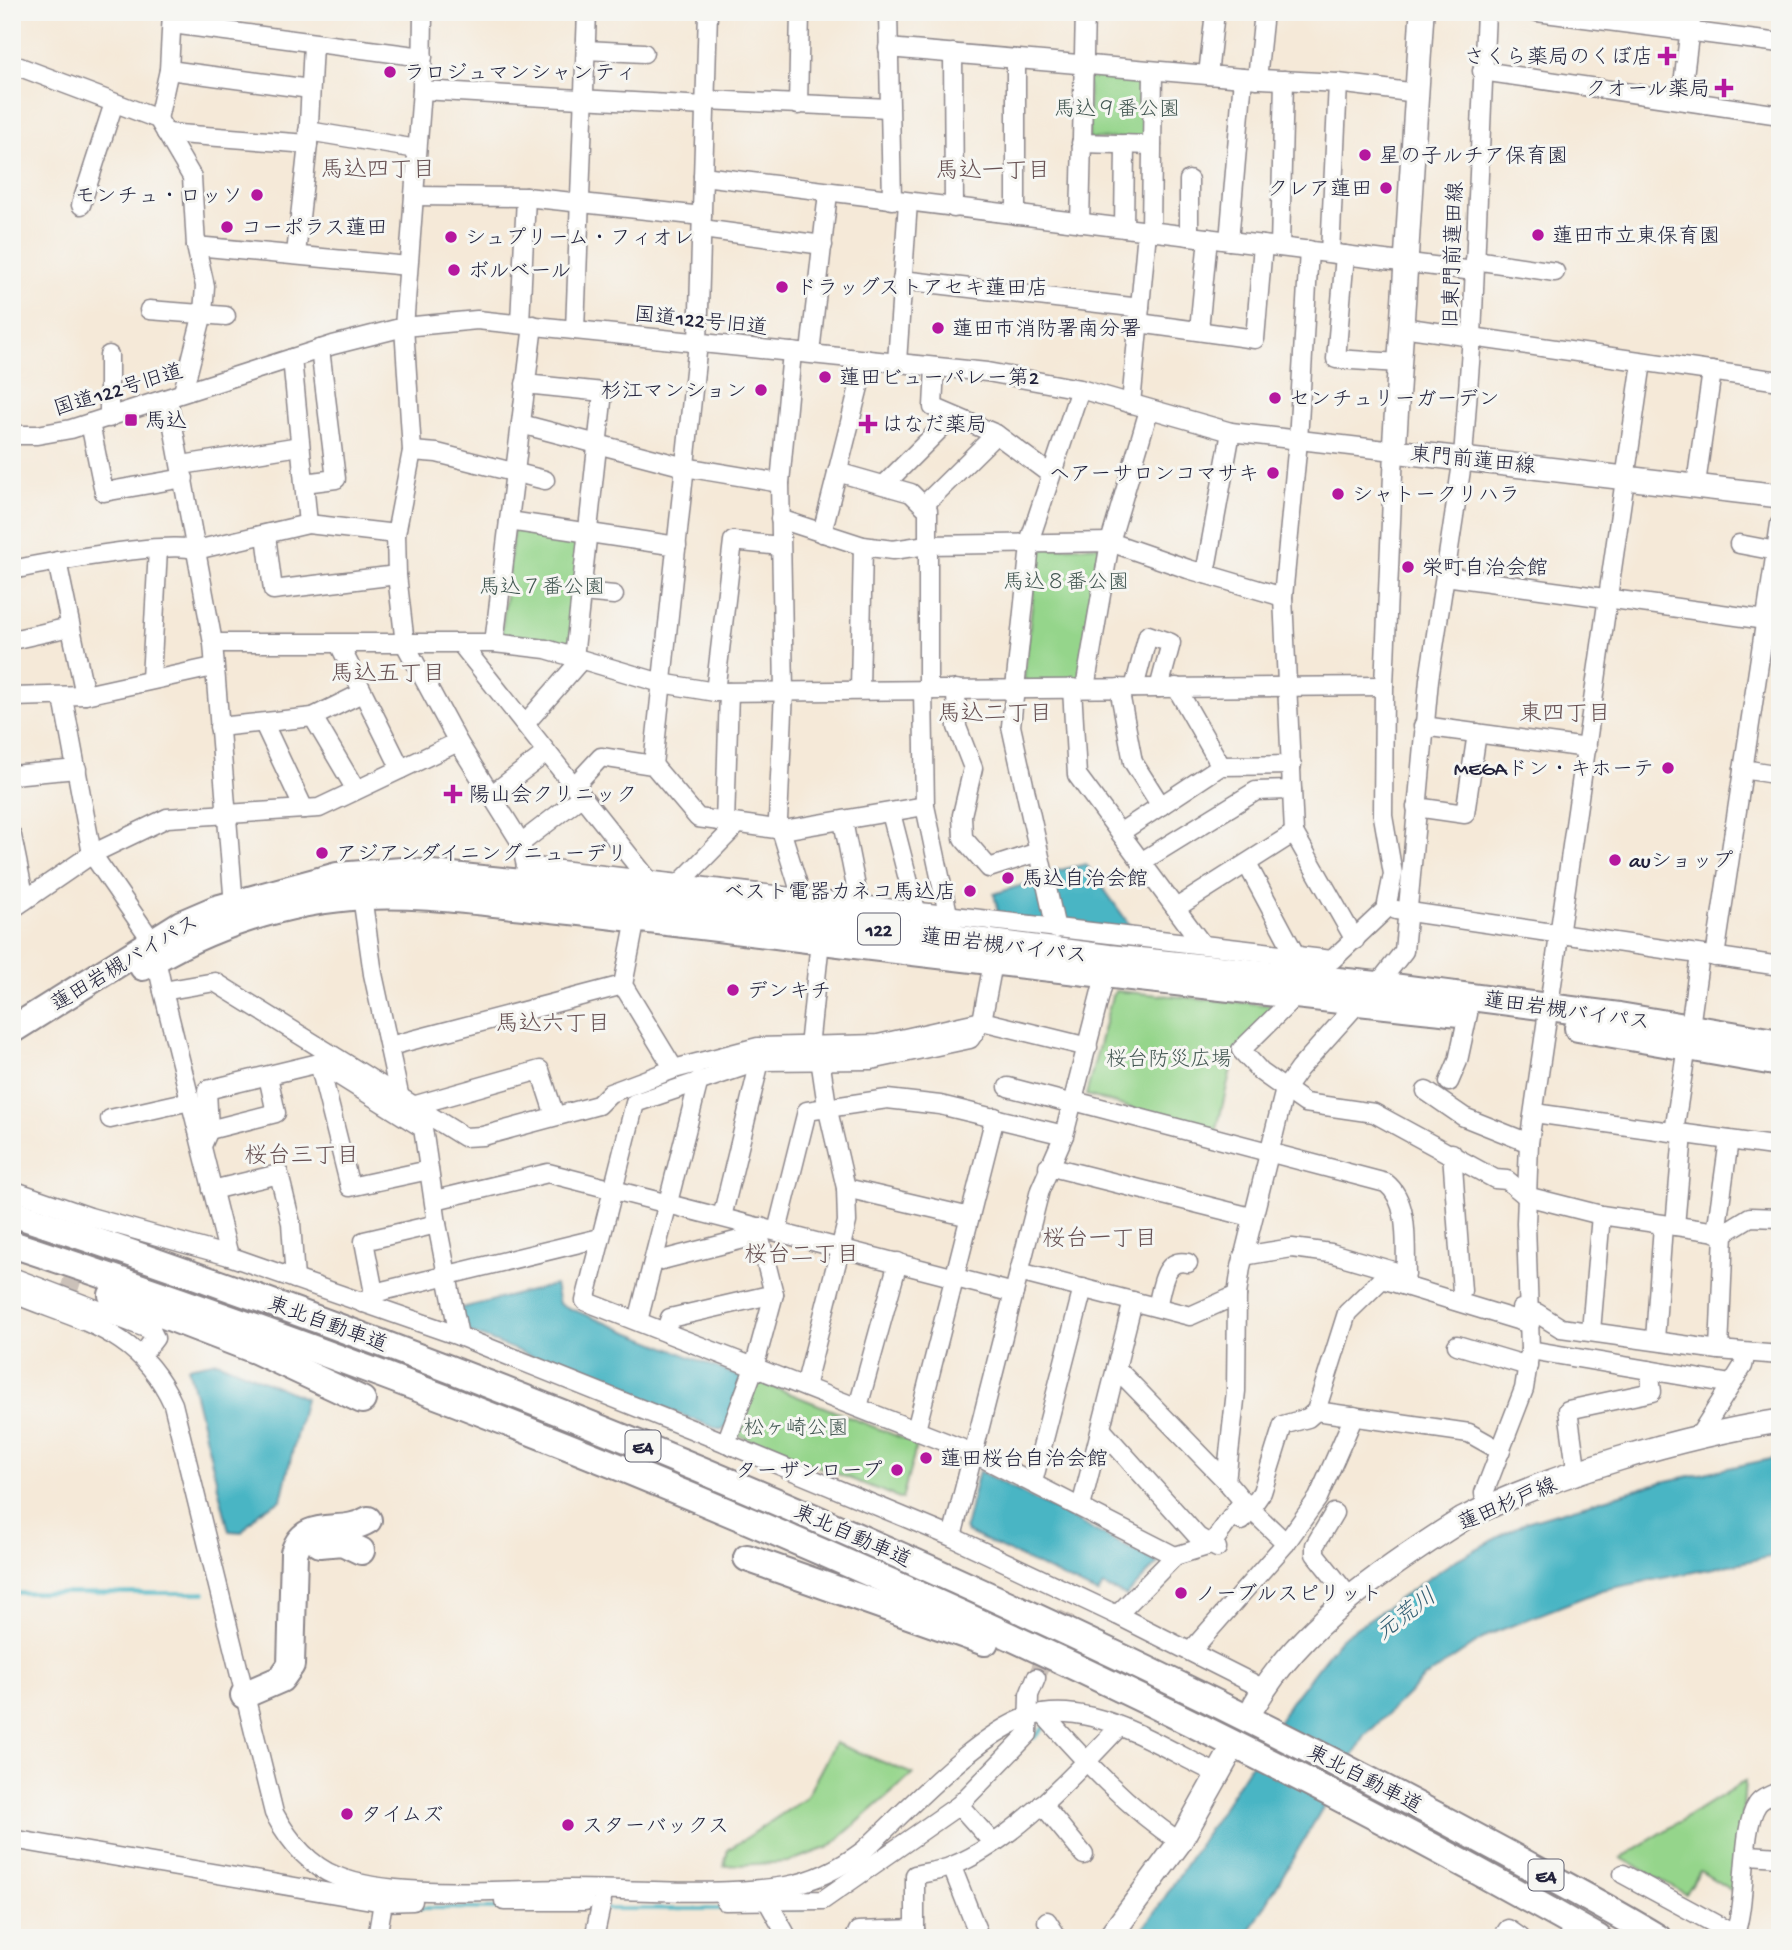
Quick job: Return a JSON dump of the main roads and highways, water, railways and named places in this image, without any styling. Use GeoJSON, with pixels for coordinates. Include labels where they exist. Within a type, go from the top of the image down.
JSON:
{"type":"FeatureCollection","features":[{"type":"Feature","properties":{"kind":"highway","name":"蓮田岩槻バイパス"},"geometry":{"type":"LineString","coordinates":[[12,1051],[155,949],[181,923],[236,901],[337,876],[390,872],[951,928],[1107,967],[1296,996],[1368,993],[1468,1014],[1548,1015]]}},
{"type":"Feature","properties":{"kind":"highway","name":"蓮田岩槻バイパス"},"geometry":{"type":"LineString","coordinates":[[12,1030],[155,949],[242,921],[309,904],[362,896],[522,885],[636,918],[993,963],[1107,967],[1368,993],[1689,1036],[1780,1043]]}},
{"type":"Feature","properties":{"kind":"highway","name":"蓮田岩槻バイパス"},"geometry":{"type":"LineString","coordinates":[[1689,1036],[1780,1063]]}},
{"type":"Feature","properties":{"kind":"highway","name":"東北自動車道"},"geometry":{"type":"LineString","coordinates":[[12,1213],[275,1302],[495,1385],[702,1470],[1019,1608],[1258,1705],[1434,1814],[1658,1938]]}},
{"type":"Feature","properties":{"kind":"highway","name":"東北自動車道"},"geometry":{"type":"LineString","coordinates":[[12,1246],[243,1321],[604,1458],[840,1559],[1101,1678],[1229,1760],[1420,1839],[1598,1938]]}},
{"type":"Feature","properties":{"kind":"highway"},"geometry":{"type":"LineString","coordinates":[[12,1246],[67,1278],[255,1350],[362,1400]]}},
{"type":"Feature","properties":{"kind":"highway"},"geometry":{"type":"LineString","coordinates":[[361,1551],[342,1542],[322,1542],[316,1547],[309,1564],[307,1646],[301,1678],[295,1686],[274,1696],[244,1695],[281,1679],[291,1665],[294,1553],[301,1537],[315,1529],[356,1527],[368,1520]]}},
{"type":"Feature","properties":{"kind":"highway"},"geometry":{"type":"LineString","coordinates":[[747,1558],[913,1614],[992,1645],[1101,1678]]}},
{"type":"Feature","properties":{"kind":"main road","name":"東門前蓮田線"},"geometry":{"type":"LineString","coordinates":[[1422,12],[1394,451],[1626,475],[1780,496]]}},
{"type":"Feature","properties":{"kind":"main road","name":"蓮田杉戸線"},"geometry":{"type":"LineString","coordinates":[[1258,1705],[1305,1637],[1351,1599],[1440,1534],[1486,1508],[1577,1475],[1697,1439],[1780,1421]]}},
{"type":"Feature","properties":{"kind":"main road"},"geometry":{"type":"LineString","coordinates":[[1109,1938],[1180,1842],[1229,1760]]}},
{"type":"Feature","properties":{"kind":"water"},"geometry":{"type":"Polygon","coordinates":[[[1086,864],[1134,931],[1065,922],[1060,919],[1051,872],[1086,864]]]}},
{"type":"Feature","properties":{"kind":"water"},"geometry":{"type":"Polygon","coordinates":[[[1038,880],[1046,917],[1042,921],[999,916],[994,894],[1038,880]]]}},
{"type":"Feature","properties":{"kind":"water"},"geometry":{"type":"Polygon","coordinates":[[[555,1285],[559,1304],[745,1379],[726,1427],[720,1430],[464,1330],[458,1309],[555,1285]]]}},
{"type":"Feature","properties":{"kind":"water"},"geometry":{"type":"Polygon","coordinates":[[[217,1361],[305,1398],[281,1500],[259,1512],[242,1532],[229,1531],[188,1367],[217,1361]]]}},
{"type":"Feature","properties":{"kind":"water","name":"元荒川"},"geometry":{"type":"Polygon","coordinates":[[[1780,1457],[1780,1555],[1602,1590],[1488,1635],[1423,1679],[1365,1736],[1246,1938],[1135,1938],[1154,1914],[1291,1702],[1340,1639],[1454,1561],[1526,1522],[1662,1482],[1780,1457]]]}},
{"type":"Feature","properties":{"kind":"water"},"geometry":{"type":"Polygon","coordinates":[[[979,1471],[1158,1563],[1126,1596],[1103,1586],[1098,1594],[967,1532],[965,1528],[979,1471]]]}},
{"type":"Feature","properties":{"kind":"waterway"},"geometry":{"type":"LineString","coordinates":[[12,1593],[205,1593]]}},
{"type":"Feature","properties":{"kind":"waterway"},"geometry":{"type":"LineString","coordinates":[[1034,1738],[1045,1726]]}},
{"type":"Feature","properties":{"kind":"waterway"},"geometry":{"type":"LineString","coordinates":[[416,1908],[506,1909]]}},
{"type":"Feature","properties":{"kind":"waterway"},"geometry":{"type":"LineString","coordinates":[[605,1909],[727,1909]]}},
{"type":"Feature","properties":{"kind":"waterway"},"geometry":{"type":"LineString","coordinates":[[780,1909],[804,1909]]}},
{"type":"Feature","properties":{"kind":"tunnel"},"geometry":{"type":"LineString","coordinates":[[67,1297],[88,1228]]}},
{"type":"Feature","properties":{"kind":"tunnel"},"geometry":{"type":"LineString","coordinates":[[1036,1678],[1068,1609]]}},
{"type":"Feature","properties":{"kind":"place","name":"さくら薬局のくぼ店"},"geometry":{"type":"Point","coordinates":[1667,56]}},
{"type":"Feature","properties":{"kind":"place","name":"ラロジュマンシャンティ"},"geometry":{"type":"Point","coordinates":[390,72]}},
{"type":"Feature","properties":{"kind":"place","name":"クオール薬局"},"geometry":{"type":"Point","coordinates":[1724,88]}},
{"type":"Feature","properties":{"kind":"place","name":"星の子ルチア保育園"},"geometry":{"type":"Point","coordinates":[1365,155]}},
{"type":"Feature","properties":{"kind":"place","name":"クレア蓮田"},"geometry":{"type":"Point","coordinates":[1386,188]}},
{"type":"Feature","properties":{"kind":"place","name":"モンチュ・ロッソ"},"geometry":{"type":"Point","coordinates":[257,195]}},
{"type":"Feature","properties":{"kind":"place","name":"コーポラス蓮田"},"geometry":{"type":"Point","coordinates":[227,227]}},
{"type":"Feature","properties":{"kind":"place","name":"蓮田市立東保育園"},"geometry":{"type":"Point","coordinates":[1538,235]}},
{"type":"Feature","properties":{"kind":"place","name":"シュプリーム・フィオレ"},"geometry":{"type":"Point","coordinates":[451,237]}},
{"type":"Feature","properties":{"kind":"place","name":"ボルベール"},"geometry":{"type":"Point","coordinates":[454,270]}},
{"type":"Feature","properties":{"kind":"place","name":"ドラッグストアセキ蓮田店"},"geometry":{"type":"Point","coordinates":[782,287]}},
{"type":"Feature","properties":{"kind":"place","name":"蓮田市消防署南分署"},"geometry":{"type":"Point","coordinates":[938,328]}},
{"type":"Feature","properties":{"kind":"place","name":"蓮田ビューパレー第2"},"geometry":{"type":"Point","coordinates":[825,377]}},
{"type":"Feature","properties":{"kind":"place","name":"杉江マンション"},"geometry":{"type":"Point","coordinates":[761,390]}},
{"type":"Feature","properties":{"kind":"place","name":"センチュリーガーデン"},"geometry":{"type":"Point","coordinates":[1275,398]}},
{"type":"Feature","properties":{"kind":"place","name":"馬込"},"geometry":{"type":"Point","coordinates":[131,420]}},
{"type":"Feature","properties":{"kind":"place","name":"はなだ薬局"},"geometry":{"type":"Point","coordinates":[868,424]}},
{"type":"Feature","properties":{"kind":"place","name":"ヘアーサロンコマサキ"},"geometry":{"type":"Point","coordinates":[1273,473]}},
{"type":"Feature","properties":{"kind":"place","name":"シャトークリハラ"},"geometry":{"type":"Point","coordinates":[1338,494]}},
{"type":"Feature","properties":{"kind":"place","name":"栄町自治会館"},"geometry":{"type":"Point","coordinates":[1408,567]}},
{"type":"Feature","properties":{"kind":"place","name":"MEGAドン・キホーテ"},"geometry":{"type":"Point","coordinates":[1668,768]}},
{"type":"Feature","properties":{"kind":"place","name":"陽山会クリニック"},"geometry":{"type":"Point","coordinates":[453,794]}},
{"type":"Feature","properties":{"kind":"place","name":"アジアンダイニングニューデリ"},"geometry":{"type":"Point","coordinates":[322,853]}},
{"type":"Feature","properties":{"kind":"place","name":"auショップ"},"geometry":{"type":"Point","coordinates":[1615,860]}},
{"type":"Feature","properties":{"kind":"place","name":"馬込自治会館"},"geometry":{"type":"Point","coordinates":[1008,878]}},
{"type":"Feature","properties":{"kind":"place","name":"ベスト電器カネコ馬込店"},"geometry":{"type":"Point","coordinates":[970,891]}},
{"type":"Feature","properties":{"kind":"place","name":"デンキチ"},"geometry":{"type":"Point","coordinates":[733,990]}},
{"type":"Feature","properties":{"kind":"place","name":"蓮田桜台自治会館"},"geometry":{"type":"Point","coordinates":[926,1458]}},
{"type":"Feature","properties":{"kind":"place","name":"ターザンロープ"},"geometry":{"type":"Point","coordinates":[897,1470]}},
{"type":"Feature","properties":{"kind":"place","name":"ノーブルスピリット"},"geometry":{"type":"Point","coordinates":[1181,1593]}},
{"type":"Feature","properties":{"kind":"place","name":"タイムズ"},"geometry":{"type":"Point","coordinates":[347,1814]}},
{"type":"Feature","properties":{"kind":"place","name":"スターバックス"},"geometry":{"type":"Point","coordinates":[568,1825]}},
{"type":"Feature","properties":{"kind":"district","name":"馬込四丁目"},"geometry":{"type":"Point","coordinates":[378,168]}},
{"type":"Feature","properties":{"kind":"district","name":"馬込一丁目"},"geometry":{"type":"Point","coordinates":[993,169]}},
{"type":"Feature","properties":{"kind":"district","name":"馬込五丁目"},"geometry":{"type":"Point","coordinates":[388,672]}},
{"type":"Feature","properties":{"kind":"district","name":"馬込二丁目"},"geometry":{"type":"Point","coordinates":[995,712]}},
{"type":"Feature","properties":{"kind":"district","name":"東四丁目"},"geometry":{"type":"Point","coordinates":[1565,712]}},
{"type":"Feature","properties":{"kind":"district","name":"馬込六丁目"},"geometry":{"type":"Point","coordinates":[553,1022]}},
{"type":"Feature","properties":{"kind":"district","name":"桜台三丁目"},"geometry":{"type":"Point","coordinates":[302,1154]}},
{"type":"Feature","properties":{"kind":"district","name":"桜台一丁目"},"geometry":{"type":"Point","coordinates":[1100,1237]}},
{"type":"Feature","properties":{"kind":"district","name":"桜台二丁目"},"geometry":{"type":"Point","coordinates":[802,1253]}},
{"type":"Feature","properties":{"kind":"park label","name":"馬込９番公園"},"geometry":{"type":"Point","coordinates":[1117,108]}},
{"type":"Feature","properties":{"kind":"park label","name":"馬込８番公園"},"geometry":{"type":"Point","coordinates":[1066,581]}},
{"type":"Feature","properties":{"kind":"park label","name":"馬込７番公園"},"geometry":{"type":"Point","coordinates":[542,586]}},
{"type":"Feature","properties":{"kind":"park label","name":"桜台防災広場"},"geometry":{"type":"Point","coordinates":[1169,1058]}},
{"type":"Feature","properties":{"kind":"park label","name":"松ヶ崎公園"},"geometry":{"type":"Point","coordinates":[796,1427]}}]}
